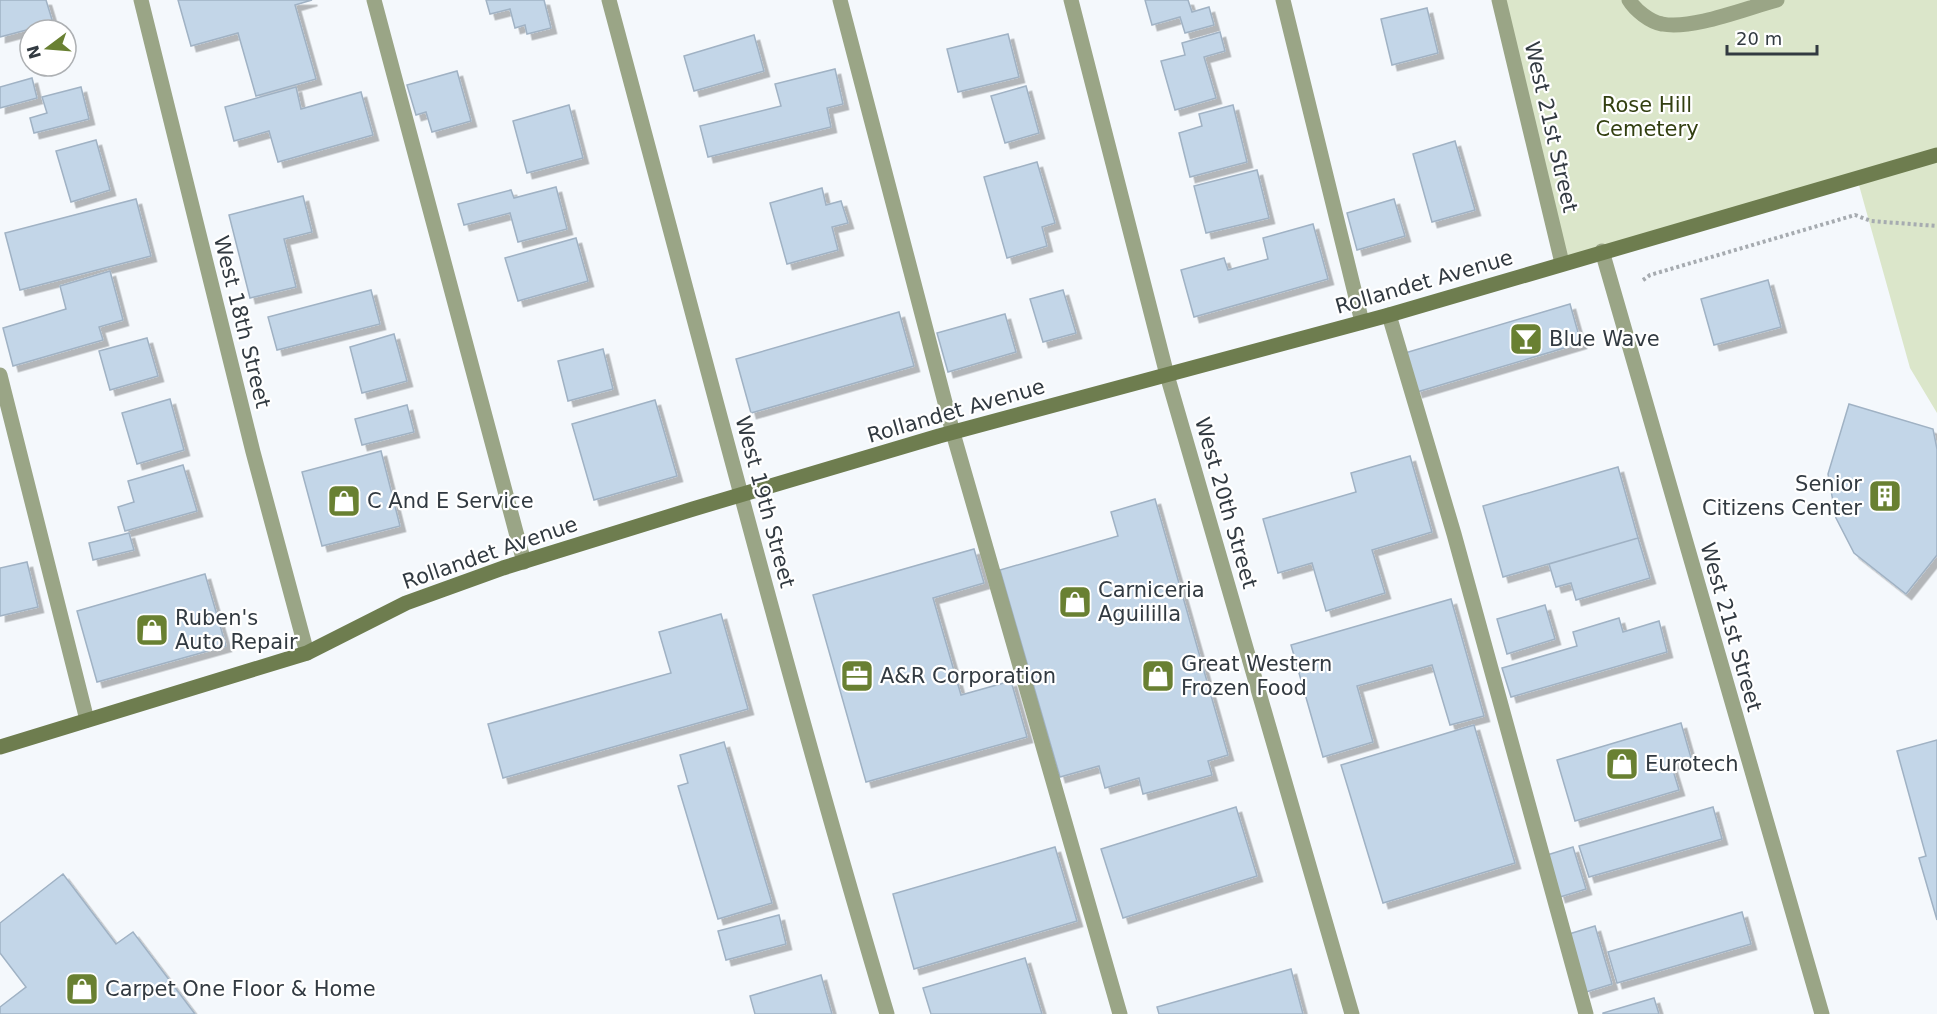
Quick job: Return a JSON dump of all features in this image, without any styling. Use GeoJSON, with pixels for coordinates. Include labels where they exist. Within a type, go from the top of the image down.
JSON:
{"type":"FeatureCollection","features":[{"type":"Feature","properties":{"kind":"street","name":"West 18th Street"},"geometry":{"type":"LineString","coordinates":[[141,0],[253,452],[308,653]]}},
{"type":"Feature","properties":{"kind":"street"},"geometry":{"type":"LineString","coordinates":[[374,0],[524,562]]}},
{"type":"Feature","properties":{"kind":"street","name":"West 19th Street"},"geometry":{"type":"LineString","coordinates":[[609,0],[741,495],[887,1014]]}},
{"type":"Feature","properties":{"kind":"street"},"geometry":{"type":"LineString","coordinates":[[840,0],[952,433],[1120,1014]]}},
{"type":"Feature","properties":{"kind":"street","name":"West 20th Street"},"geometry":{"type":"LineString","coordinates":[[1071,0],[1167,375],[1352,1014]]}},
{"type":"Feature","properties":{"kind":"street"},"geometry":{"type":"LineString","coordinates":[[1283,0],[1362,322]]}},
{"type":"Feature","properties":{"kind":"street","name":"West 21st Street"},"geometry":{"type":"LineString","coordinates":[[1499,0],[1562,263]]}},
{"type":"Feature","properties":{"kind":"street"},"geometry":{"type":"LineString","coordinates":[[1629,0],[1634,9],[1661,24],[1689,24],[1777,0]]}},
{"type":"Feature","properties":{"kind":"street","name":"Rollandet Avenue"},"geometry":{"type":"LineString","coordinates":[[0,747],[308,653],[406,603],[524,562],[741,495],[952,433],[1389,315],[1937,155]]}},
{"type":"Feature","properties":{"kind":"street","name":"West 21st Street"},"geometry":{"type":"LineString","coordinates":[[1602,251],[1822,1014]]}},
{"type":"Feature","properties":{"kind":"street"},"geometry":{"type":"LineString","coordinates":[[1389,315],[1454,534],[1586,1014]]}},
{"type":"Feature","properties":{"kind":"street"},"geometry":{"type":"LineString","coordinates":[[0,375],[87,720]]}},
{"type":"Feature","properties":{"kind":"path"},"geometry":{"type":"LineString","coordinates":[[1643,280],[1650,275],[1855,215],[1871,221],[1937,226]]}},
{"type":"Feature","properties":{"kind":"green space","name":"Rose Hill Cemetery"},"geometry":{"type":"Polygon","coordinates":[[[1499,0],[1937,0],[1937,413],[1910,368],[1857,178],[1562,263],[1499,0]]]}},
{"type":"Feature","properties":{"kind":"building"},"geometry":{"type":"Polygon","coordinates":[[[0,0],[46,0],[51,18],[18,18],[18,32],[0,37],[0,0]]]}},
{"type":"Feature","properties":{"kind":"building"},"geometry":{"type":"Polygon","coordinates":[[[178,0],[312,0],[295,5],[316,79],[256,96],[238,33],[191,46],[178,0]]]}},
{"type":"Feature","properties":{"kind":"building"},"geometry":{"type":"Polygon","coordinates":[[[486,0],[544,0],[551,28],[527,34],[525,25],[515,28],[510,9],[490,14],[486,0]]]}},
{"type":"Feature","properties":{"kind":"building"},"geometry":{"type":"Polygon","coordinates":[[[1145,0],[1188,0],[1192,12],[1209,7],[1214,25],[1185,33],[1180,17],[1152,25],[1145,0]]]}},
{"type":"Feature","properties":{"kind":"building"},"geometry":{"type":"Polygon","coordinates":[[[1427,8],[1438,53],[1392,65],[1381,19],[1427,8]]]}},
{"type":"Feature","properties":{"kind":"building"},"geometry":{"type":"Polygon","coordinates":[[[1220,32],[1225,51],[1204,57],[1216,98],[1175,110],[1161,61],[1185,55],[1182,43],[1220,32]]]}},
{"type":"Feature","properties":{"kind":"building"},"geometry":{"type":"Polygon","coordinates":[[[1008,34],[1019,77],[958,92],[947,49],[1008,34]]]}},
{"type":"Feature","properties":{"kind":"building"},"geometry":{"type":"Polygon","coordinates":[[[754,35],[764,71],[694,91],[684,56],[754,35]]]}},
{"type":"Feature","properties":{"kind":"building"},"geometry":{"type":"Polygon","coordinates":[[[835,69],[843,104],[827,108],[831,127],[708,157],[700,126],[781,106],[775,84],[835,69]]]}},
{"type":"Feature","properties":{"kind":"building"},"geometry":{"type":"Polygon","coordinates":[[[457,71],[471,121],[432,132],[426,112],[416,115],[407,85],[457,71]]]}},
{"type":"Feature","properties":{"kind":"building"},"geometry":{"type":"Polygon","coordinates":[[[32,78],[37,98],[0,108],[0,87],[32,78]]]}},
{"type":"Feature","properties":{"kind":"building"},"geometry":{"type":"Polygon","coordinates":[[[1026,86],[1039,133],[1005,143],[991,96],[1026,86]]]}},
{"type":"Feature","properties":{"kind":"building"},"geometry":{"type":"Polygon","coordinates":[[[81,87],[89,119],[34,133],[30,118],[47,113],[42,97],[81,87]]]}},
{"type":"Feature","properties":{"kind":"building"},"geometry":{"type":"Polygon","coordinates":[[[296,87],[301,109],[361,92],[373,135],[278,162],[269,131],[234,141],[225,107],[296,87]]]}},
{"type":"Feature","properties":{"kind":"building"},"geometry":{"type":"Polygon","coordinates":[[[569,105],[583,158],[527,173],[513,121],[569,105]]]}},
{"type":"Feature","properties":{"kind":"building"},"geometry":{"type":"Polygon","coordinates":[[[1233,105],[1247,162],[1190,177],[1179,133],[1202,126],[1199,114],[1233,105]]]}},
{"type":"Feature","properties":{"kind":"building"},"geometry":{"type":"Polygon","coordinates":[[[96,140],[110,190],[71,202],[56,151],[96,140]]]}},
{"type":"Feature","properties":{"kind":"building"},"geometry":{"type":"Polygon","coordinates":[[[1455,141],[1475,210],[1432,222],[1413,154],[1455,141]]]}},
{"type":"Feature","properties":{"kind":"building"},"geometry":{"type":"Polygon","coordinates":[[[1037,162],[1055,223],[1042,227],[1047,246],[1007,258],[984,177],[1037,162]]]}},
{"type":"Feature","properties":{"kind":"building"},"geometry":{"type":"Polygon","coordinates":[[[1257,170],[1269,218],[1206,233],[1194,186],[1257,170]]]}},
{"type":"Feature","properties":{"kind":"building"},"geometry":{"type":"Polygon","coordinates":[[[556,187],[567,229],[518,242],[510,213],[464,225],[458,204],[511,190],[514,198],[556,187]]]}},
{"type":"Feature","properties":{"kind":"building"},"geometry":{"type":"Polygon","coordinates":[[[822,188],[826,205],[841,201],[848,223],[832,227],[838,250],[787,264],[770,203],[822,188]]]}},
{"type":"Feature","properties":{"kind":"building"},"geometry":{"type":"Polygon","coordinates":[[[303,196],[312,232],[284,239],[296,287],[250,298],[229,215],[303,196]]]}},
{"type":"Feature","properties":{"kind":"building"},"geometry":{"type":"Polygon","coordinates":[[[136,199],[151,256],[20,290],[5,233],[136,199]]]}},
{"type":"Feature","properties":{"kind":"building"},"geometry":{"type":"Polygon","coordinates":[[[1394,199],[1405,236],[1357,250],[1347,213],[1394,199]]]}},
{"type":"Feature","properties":{"kind":"building"},"geometry":{"type":"Polygon","coordinates":[[[1313,224],[1328,279],[1194,317],[1181,270],[1224,258],[1228,270],[1268,259],[1263,238],[1313,224]]]}},
{"type":"Feature","properties":{"kind":"building"},"geometry":{"type":"Polygon","coordinates":[[[576,238],[588,281],[518,301],[505,258],[576,238]]]}},
{"type":"Feature","properties":{"kind":"building"},"geometry":{"type":"Polygon","coordinates":[[[110,271],[123,320],[99,327],[103,340],[13,366],[3,328],[66,309],[60,286],[110,271]]]}},
{"type":"Feature","properties":{"kind":"building"},"geometry":{"type":"Polygon","coordinates":[[[1768,280],[1781,327],[1714,345],[1701,299],[1768,280]]]}},
{"type":"Feature","properties":{"kind":"building"},"geometry":{"type":"Polygon","coordinates":[[[371,290],[380,324],[277,350],[268,317],[371,290]]]}},
{"type":"Feature","properties":{"kind":"building"},"geometry":{"type":"Polygon","coordinates":[[[1063,290],[1076,333],[1043,342],[1030,299],[1063,290]]]}},
{"type":"Feature","properties":{"kind":"building"},"geometry":{"type":"Polygon","coordinates":[[[1570,304],[1581,343],[1417,392],[1405,353],[1570,304]]]}},
{"type":"Feature","properties":{"kind":"building"},"geometry":{"type":"Polygon","coordinates":[[[899,312],[914,366],[751,413],[736,359],[899,312]]]}},
{"type":"Feature","properties":{"kind":"building"},"geometry":{"type":"Polygon","coordinates":[[[1005,314],[1016,352],[948,372],[937,333],[1005,314]]]}},
{"type":"Feature","properties":{"kind":"building"},"geometry":{"type":"Polygon","coordinates":[[[394,334],[407,381],[362,393],[350,347],[394,334]]]}},
{"type":"Feature","properties":{"kind":"building"},"geometry":{"type":"Polygon","coordinates":[[[147,338],[158,376],[110,390],[99,351],[147,338]]]}},
{"type":"Feature","properties":{"kind":"building"},"geometry":{"type":"Polygon","coordinates":[[[603,349],[613,389],[568,401],[558,361],[603,349]]]}},
{"type":"Feature","properties":{"kind":"building"},"geometry":{"type":"Polygon","coordinates":[[[170,399],[184,450],[137,464],[122,413],[170,399]]]}},
{"type":"Feature","properties":{"kind":"building"},"geometry":{"type":"Polygon","coordinates":[[[655,400],[677,476],[594,500],[572,424],[655,400]]]}},
{"type":"Feature","properties":{"kind":"building","name":"Senior Citizens Center"},"geometry":{"type":"Polygon","coordinates":[[[1849,404],[1933,429],[1937,449],[1937,555],[1906,594],[1854,553],[1836,518],[1828,474],[1849,404]]]}},
{"type":"Feature","properties":{"kind":"building"},"geometry":{"type":"Polygon","coordinates":[[[407,405],[414,432],[362,445],[355,419],[407,405]]]}},
{"type":"Feature","properties":{"kind":"building"},"geometry":{"type":"Polygon","coordinates":[[[381,451],[400,526],[322,546],[302,472],[381,451]]]}},
{"type":"Feature","properties":{"kind":"building"},"geometry":{"type":"Polygon","coordinates":[[[1410,456],[1432,532],[1372,550],[1385,593],[1326,611],[1312,563],[1278,573],[1263,519],[1356,492],[1351,473],[1410,456]]]}},
{"type":"Feature","properties":{"kind":"building"},"geometry":{"type":"Polygon","coordinates":[[[183,465],[197,511],[125,531],[118,507],[134,502],[128,481],[183,465]]]}},
{"type":"Feature","properties":{"kind":"building"},"geometry":{"type":"Polygon","coordinates":[[[1618,467],[1638,538],[1503,577],[1483,506],[1618,467]]]}},
{"type":"Feature","properties":{"kind":"building"},"geometry":{"type":"Polygon","coordinates":[[[1155,499],[1228,755],[1208,761],[1212,775],[1143,794],[1139,778],[1105,788],[1099,766],[1060,777],[1000,570],[1118,536],[1111,512],[1155,499]]]}},
{"type":"Feature","properties":{"kind":"building"},"geometry":{"type":"Polygon","coordinates":[[[129,533],[134,550],[93,560],[89,543],[129,533]]]}},
{"type":"Feature","properties":{"kind":"building"},"geometry":{"type":"Polygon","coordinates":[[[1638,538],[1650,578],[1576,600],[1571,583],[1556,587],[1549,564],[1638,538]]]}},
{"type":"Feature","properties":{"kind":"building"},"geometry":{"type":"Polygon","coordinates":[[[974,549],[984,583],[933,598],[961,695],[1011,681],[1027,737],[866,782],[813,595],[974,549]]]}},
{"type":"Feature","properties":{"kind":"building"},"geometry":{"type":"Polygon","coordinates":[[[27,562],[38,607],[0,616],[0,568],[27,562]]]}},
{"type":"Feature","properties":{"kind":"building"},"geometry":{"type":"Polygon","coordinates":[[[205,574],[226,646],[97,682],[77,611],[205,574]]]}},
{"type":"Feature","properties":{"kind":"building"},"geometry":{"type":"Polygon","coordinates":[[[1451,599],[1484,716],[1450,725],[1432,665],[1357,686],[1373,742],[1323,757],[1291,645],[1451,599]]]}},
{"type":"Feature","properties":{"kind":"building"},"geometry":{"type":"Polygon","coordinates":[[[1545,605],[1555,639],[1507,654],[1497,619],[1545,605]]]}},
{"type":"Feature","properties":{"kind":"building"},"geometry":{"type":"Polygon","coordinates":[[[721,614],[748,709],[503,778],[488,724],[671,673],[659,632],[721,614]]]}},
{"type":"Feature","properties":{"kind":"building"},"geometry":{"type":"Polygon","coordinates":[[[1619,618],[1623,632],[1659,621],[1667,652],[1511,697],[1502,668],[1577,646],[1573,632],[1619,618]]]}},
{"type":"Feature","properties":{"kind":"building"},"geometry":{"type":"Polygon","coordinates":[[[1681,723],[1691,758],[1671,764],[1679,790],[1575,821],[1557,760],[1681,723]]]}},
{"type":"Feature","properties":{"kind":"building"},"geometry":{"type":"Polygon","coordinates":[[[1474,725],[1515,863],[1383,903],[1341,765],[1474,725]]]}},
{"type":"Feature","properties":{"kind":"building"},"geometry":{"type":"Polygon","coordinates":[[[1937,740],[1937,920],[1919,858],[1926,856],[1897,751],[1937,740]]]}},
{"type":"Feature","properties":{"kind":"building"},"geometry":{"type":"Polygon","coordinates":[[[724,742],[772,903],[718,919],[678,786],[688,783],[680,755],[724,742]]]}},
{"type":"Feature","properties":{"kind":"building"},"geometry":{"type":"Polygon","coordinates":[[[1236,807],[1257,876],[1123,918],[1101,849],[1236,807]]]}},
{"type":"Feature","properties":{"kind":"building"},"geometry":{"type":"Polygon","coordinates":[[[1713,807],[1722,839],[1589,877],[1579,846],[1713,807]]]}},
{"type":"Feature","properties":{"kind":"building"},"geometry":{"type":"Polygon","coordinates":[[[1055,847],[1077,921],[914,969],[893,894],[1055,847]]]}},
{"type":"Feature","properties":{"kind":"building"},"geometry":{"type":"Polygon","coordinates":[[[1573,847],[1586,889],[1560,897],[1547,855],[1573,847]]]}},
{"type":"Feature","properties":{"kind":"building"},"geometry":{"type":"Polygon","coordinates":[[[63,874],[116,944],[133,932],[195,1014],[0,1014],[0,1007],[26,987],[0,953],[0,923],[63,874]]]}},
{"type":"Feature","properties":{"kind":"building"},"geometry":{"type":"Polygon","coordinates":[[[1742,912],[1751,944],[1617,983],[1608,952],[1742,912]]]}},
{"type":"Feature","properties":{"kind":"building"},"geometry":{"type":"Polygon","coordinates":[[[779,915],[786,944],[726,960],[718,931],[779,915]]]}},
{"type":"Feature","properties":{"kind":"building"},"geometry":{"type":"Polygon","coordinates":[[[1595,926],[1612,984],[1586,992],[1569,934],[1595,926]]]}},
{"type":"Feature","properties":{"kind":"building"},"geometry":{"type":"Polygon","coordinates":[[[1025,958],[1042,1014],[931,1014],[923,988],[1025,958]]]}},
{"type":"Feature","properties":{"kind":"building"},"geometry":{"type":"Polygon","coordinates":[[[1291,969],[1303,1014],[1159,1014],[1157,1007],[1291,969]]]}},
{"type":"Feature","properties":{"kind":"building"},"geometry":{"type":"Polygon","coordinates":[[[821,975],[832,1014],[755,1014],[750,996],[821,975]]]}},
{"type":"Feature","properties":{"kind":"building"},"geometry":{"type":"Polygon","coordinates":[[[1654,998],[1659,1014],[1603,1014],[1603,1013],[1654,998]]]}},
{"type":"Feature","properties":{"kind":"place","name":"Blue Wave"},"geometry":{"type":"Point","coordinates":[1526,339]}},
{"type":"Feature","properties":{"kind":"place","name":"Senior Citizens Center"},"geometry":{"type":"Point","coordinates":[1885,496]}},
{"type":"Feature","properties":{"kind":"place","name":"C And E Service"},"geometry":{"type":"Point","coordinates":[344,501]}},
{"type":"Feature","properties":{"kind":"place","name":"Carniceria Aguililla"},"geometry":{"type":"Point","coordinates":[1075,602]}},
{"type":"Feature","properties":{"kind":"place","name":"Ruben's Auto Repair"},"geometry":{"type":"Point","coordinates":[152,630]}},
{"type":"Feature","properties":{"kind":"place","name":"A&R Corporation"},"geometry":{"type":"Point","coordinates":[857,676]}},
{"type":"Feature","properties":{"kind":"place","name":"Great Western Frozen Food"},"geometry":{"type":"Point","coordinates":[1158,676]}},
{"type":"Feature","properties":{"kind":"place","name":"Eurotech"},"geometry":{"type":"Point","coordinates":[1622,764]}},
{"type":"Feature","properties":{"kind":"place","name":"Carpet One Floor & Home"},"geometry":{"type":"Point","coordinates":[82,989]}}]}
